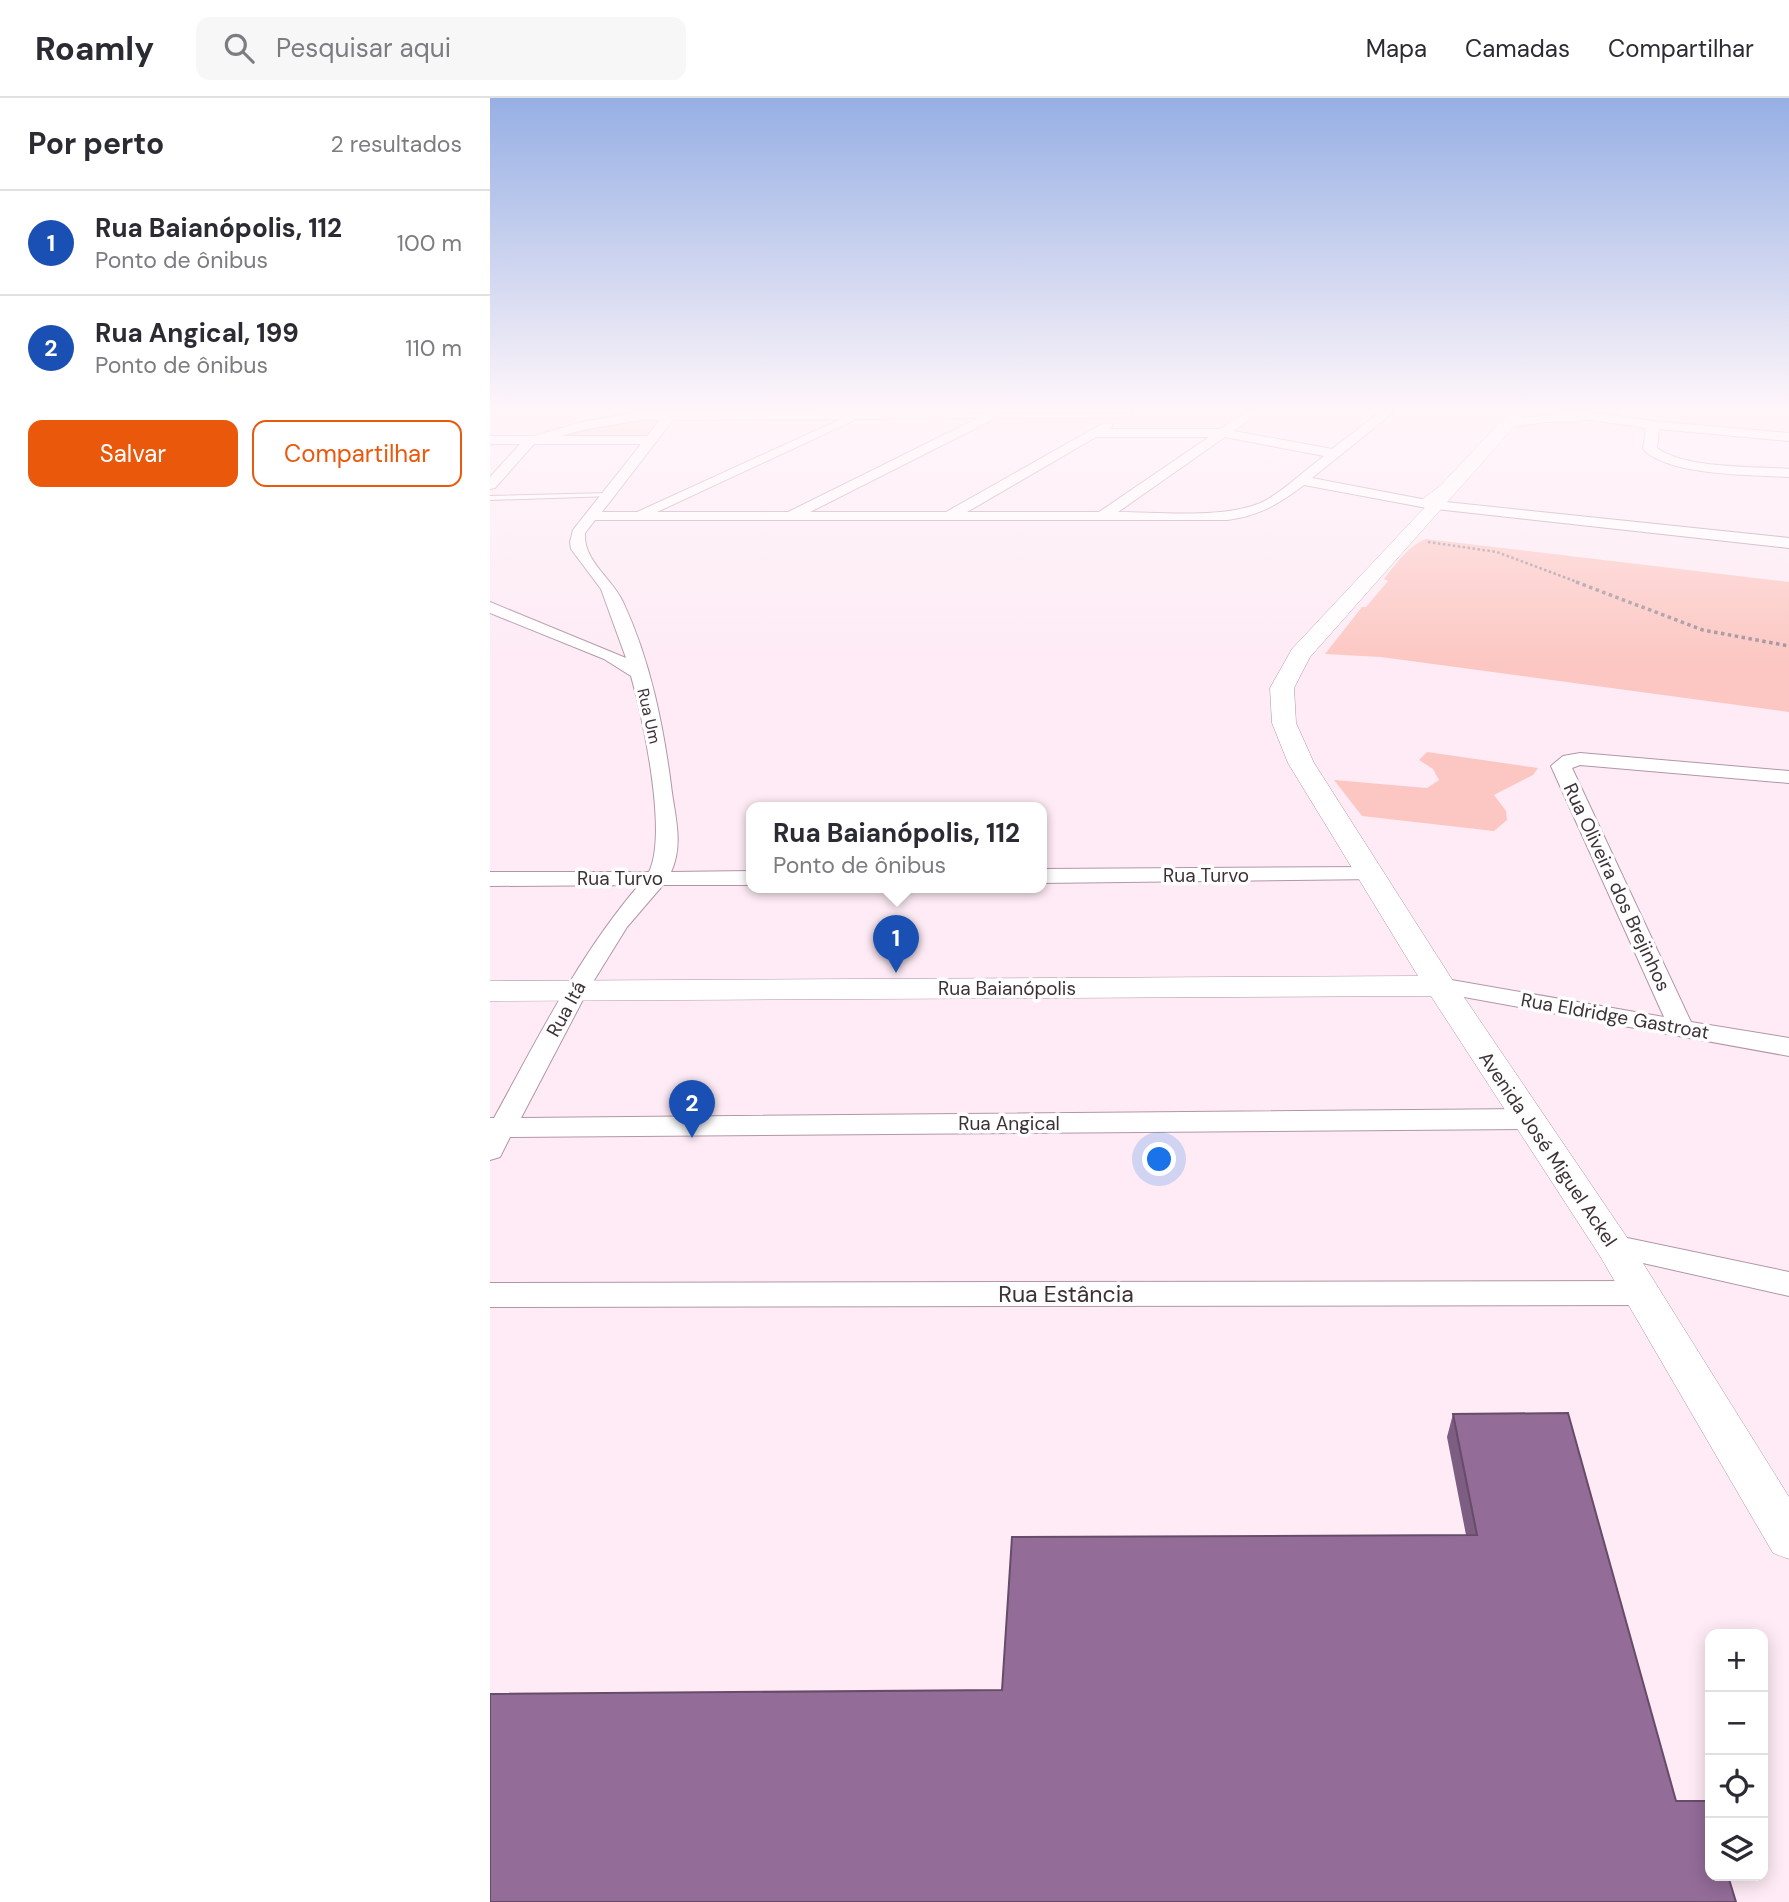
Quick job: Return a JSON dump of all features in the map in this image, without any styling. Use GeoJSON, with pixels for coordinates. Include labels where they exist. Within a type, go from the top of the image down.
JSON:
{"type":"FeatureCollection","features":[{"type":"Feature","properties":{"kind":"street"},"geometry":{"type":"LineString","coordinates":[[608,496],[578,533],[576,542],[579,551],[608,588],[632,642],[639,673]]}},
{"type":"Feature","properties":{"kind":"street"},"geometry":{"type":"LineString","coordinates":[[635,516],[679,496]]}},
{"type":"Feature","properties":{"kind":"street"},"geometry":{"type":"LineString","coordinates":[[790,516],[830,496]]}},
{"type":"Feature","properties":{"kind":"street"},"geometry":{"type":"LineString","coordinates":[[949,516],[983,496]]}},
{"type":"Feature","properties":{"kind":"street"},"geometry":{"type":"LineString","coordinates":[[1099,518],[1131,496]]}},
{"type":"Feature","properties":{"kind":"street"},"geometry":{"type":"LineString","coordinates":[[593,516],[1227,516],[1264,509],[1280,496]]}},
{"type":"Feature","properties":{"kind":"street"},"geometry":{"type":"LineString","coordinates":[[1416,496],[1789,542]]}},
{"type":"Feature","properties":{"kind":"street","name":"Avenida José Miguel Ackel"},"geometry":{"type":"LineString","coordinates":[[1301,763],[1279,739],[1267,715],[1265,690],[1273,668],[1286,651],[1439,496]]}},
{"type":"Feature","properties":{"kind":"street","name":"Avenida José Miguel Ackel"},"geometry":{"type":"LineString","coordinates":[[1436,499],[1405,539],[1300,654],[1285,679],[1281,704],[1284,723],[1301,763],[1440,986],[1613,1246],[1789,1538]]}},
{"type":"Feature","properties":{"kind":"street","name":"Rua Um"},"geometry":{"type":"LineString","coordinates":[[490,607],[599,650],[639,673],[654,723],[668,843],[665,862],[657,878]]}},
{"type":"Feature","properties":{"kind":"street"},"geometry":{"type":"LineString","coordinates":[[599,650],[613,650],[632,642]]}},
{"type":"Feature","properties":{"kind":"street","name":"Rua Oliveira dos Brejinhos"},"geometry":{"type":"LineString","coordinates":[[1681,1027],[1561,766],[1580,758],[1787,780]]}},
{"type":"Feature","properties":{"kind":"street","name":"Rua Turvo"},"geometry":{"type":"LineString","coordinates":[[1047,876],[1370,874]]}},
{"type":"Feature","properties":{"kind":"street","name":"Rua Itá"},"geometry":{"type":"LineString","coordinates":[[494,1135],[576,990],[618,924],[657,878]]}},
{"type":"Feature","properties":{"kind":"street","name":"Rua Turvo"},"geometry":{"type":"LineString","coordinates":[[490,879],[746,878]]}},
{"type":"Feature","properties":{"kind":"street","name":"Rua Eldridge Gastroat"},"geometry":{"type":"LineString","coordinates":[[1440,986],[1789,1047]]}},
{"type":"Feature","properties":{"kind":"street","name":"Rua Baianópolis"},"geometry":{"type":"LineString","coordinates":[[490,991],[1440,986]]}},
{"type":"Feature","properties":{"kind":"street","name":"Rua Angical"},"geometry":{"type":"LineString","coordinates":[[494,1135],[1528,1119]]}},
{"type":"Feature","properties":{"kind":"street"},"geometry":{"type":"LineString","coordinates":[[1613,1246],[1789,1284]]}},
{"type":"Feature","properties":{"kind":"street","name":"Rua Estância"},"geometry":{"type":"LineString","coordinates":[[490,1295],[1642,1293]]}},
{"type":"Feature","properties":{"kind":"lane"},"geometry":{"type":"LineString","coordinates":[[490,498],[562,496]]}},
{"type":"Feature","properties":{"kind":"path"},"geometry":{"type":"LineString","coordinates":[[1405,539],[1497,552],[1703,630],[1789,646]]}},
{"type":"Feature","properties":{"kind":"shaded area"},"geometry":{"type":"Polygon","coordinates":[[[1426,539],[1789,582],[1789,712],[1381,657],[1325,654],[1362,607],[1366,607],[1388,581],[1384,579],[1398,562],[1414,546],[1426,539]]]}},
{"type":"Feature","properties":{"kind":"shaded area"},"geometry":{"type":"Polygon","coordinates":[[[1427,752],[1538,768],[1533,775],[1494,795],[1506,811],[1507,820],[1494,831],[1362,816],[1334,780],[1427,788],[1439,780],[1433,769],[1419,760],[1427,752]]]}},
{"type":"Feature","properties":{"kind":"building"},"geometry":{"type":"Polygon","coordinates":[[[1568,1413],[1676,1801],[1705,1801],[1705,1881],[1730,1881],[1736,1902],[490,1902],[490,1694],[1002,1690],[1012,1537],[1477,1535],[1453,1414],[1568,1413]]]}},
{"type":"Feature","properties":{"kind":"place","name":"Rua Baianópolis, 112"},"geometry":{"type":"Point","coordinates":[896,973]}},
{"type":"Feature","properties":{"kind":"place","name":"Rua Angical, 199"},"geometry":{"type":"Point","coordinates":[692,1138]}}]}
